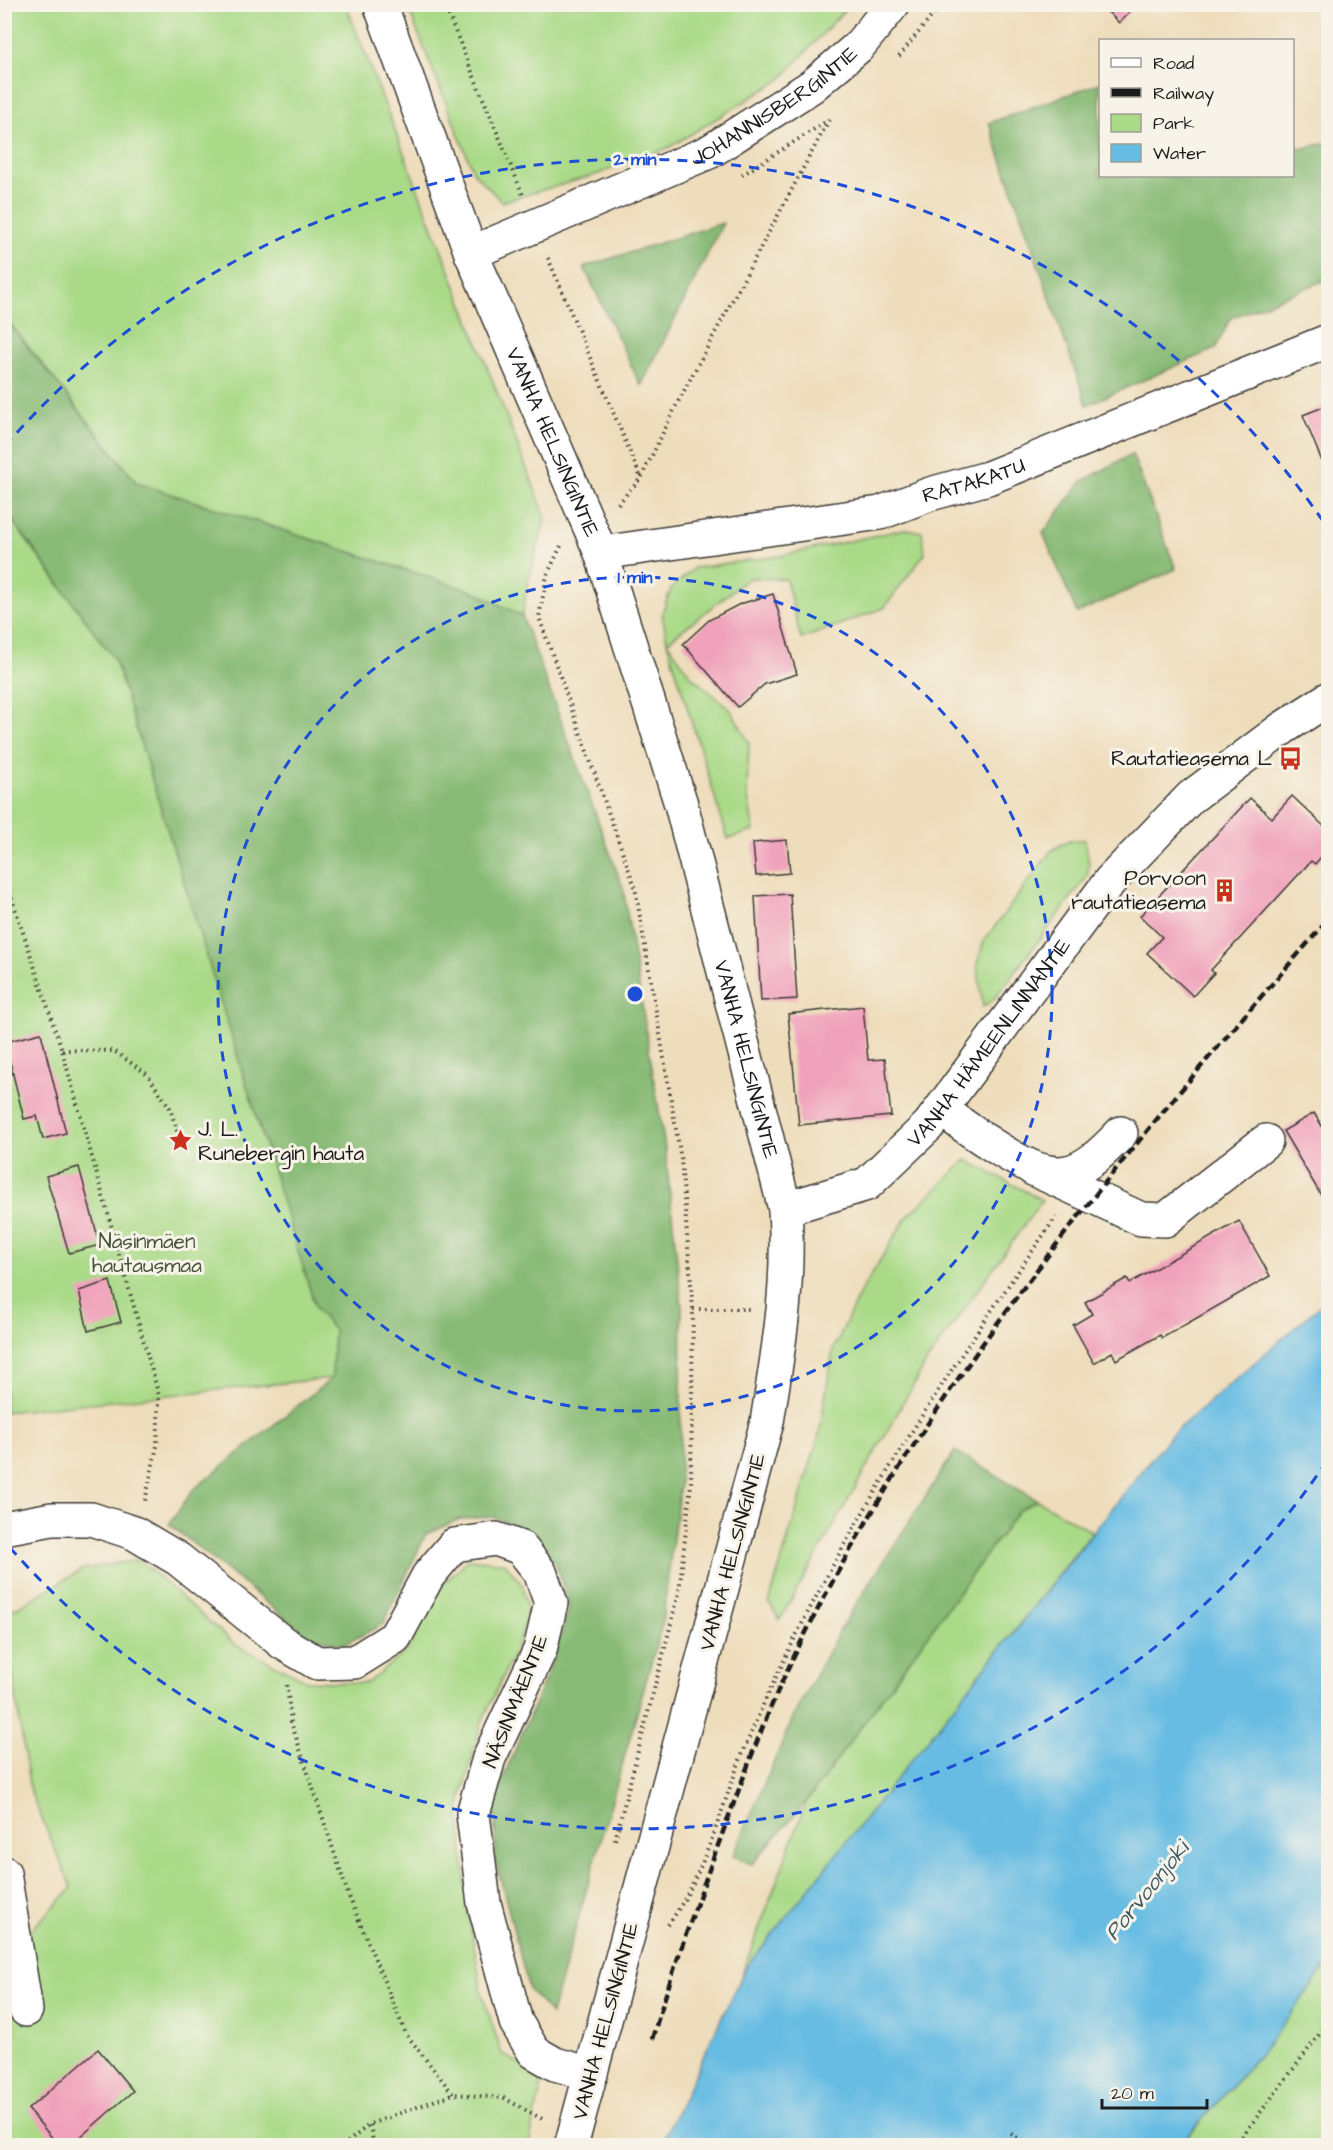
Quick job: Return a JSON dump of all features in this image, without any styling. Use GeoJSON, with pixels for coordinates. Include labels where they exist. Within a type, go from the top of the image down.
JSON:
{"type":"FeatureCollection","features":[{"type":"Feature","properties":{"kind":"street","name":"VANHA HELSINGINTIE"},"geometry":{"type":"LineString","coordinates":[[380,4],[471,253],[596,539],[681,804],[748,1073],[785,1209],[788,1257],[785,1308],[767,1422],[571,2145]]}},
{"type":"Feature","properties":{"kind":"street","name":"JOHANNISBERGINTIE"},"geometry":{"type":"LineString","coordinates":[[471,253],[709,152],[812,86],[858,47],[893,4]]}},
{"type":"Feature","properties":{"kind":"street","name":"RATAKATU"},"geometry":{"type":"LineString","coordinates":[[596,539],[880,513],[930,494],[988,478],[1329,341]]}},
{"type":"Feature","properties":{"kind":"street","name":"VANHA HÄMEENLINNANTIE"},"geometry":{"type":"LineString","coordinates":[[785,1209],[867,1184],[929,1125],[1110,881],[1191,796],[1282,728],[1329,699]]}},
{"type":"Feature","properties":{"kind":"street"},"geometry":{"type":"LineString","coordinates":[[942,1108],[964,1127],[1033,1169],[1141,1219],[1165,1221],[1266,1141]]}},
{"type":"Feature","properties":{"kind":"street"},"geometry":{"type":"LineString","coordinates":[[1033,1169],[1056,1173],[1077,1170],[1099,1157],[1121,1133]]}},
{"type":"Feature","properties":{"kind":"street","name":"NÄSINMÄENTIE"},"geometry":{"type":"LineString","coordinates":[[4,1528],[52,1519],[91,1519],[134,1533],[178,1559],[284,1643],[317,1663],[355,1662],[395,1637],[428,1576],[454,1545],[496,1539],[521,1548],[540,1572],[551,1603],[540,1650],[489,1758],[473,1814],[484,1903],[516,2022],[534,2052],[555,2064],[591,2074]]}},
{"type":"Feature","properties":{"kind":"street"},"geometry":{"type":"LineString","coordinates":[[4,1873],[26,2010]]}},
{"type":"Feature","properties":{"kind":"path"},"geometry":{"type":"LineString","coordinates":[[613,1847],[679,1593],[691,1484],[693,1309],[681,1159],[635,887],[539,617],[548,575],[561,546],[596,539],[641,478],[678,402],[829,120]]}},
{"type":"Feature","properties":{"kind":"path"},"geometry":{"type":"LineString","coordinates":[[4,875],[62,1050],[159,1396],[157,1446],[150,1486],[134,1533]]}},
{"type":"Feature","properties":{"kind":"path"},"geometry":{"type":"LineString","coordinates":[[62,1050],[114,1051],[147,1074],[170,1108],[180,1141]]}},
{"type":"Feature","properties":{"kind":"path"},"geometry":{"type":"LineString","coordinates":[[664,1930],[680,1909],[714,1836],[749,1739],[826,1575],[870,1498],[967,1344],[1076,1188]]}},
{"type":"Feature","properties":{"kind":"path"},"geometry":{"type":"LineString","coordinates":[[693,1309],[785,1308]]}},
{"type":"Feature","properties":{"kind":"path"},"geometry":{"type":"LineString","coordinates":[[284,1643],[291,1722],[348,1894],[406,2034],[453,2094]]}},
{"type":"Feature","properties":{"kind":"path"},"geometry":{"type":"LineString","coordinates":[[1235,2145],[1329,2023]]}},
{"type":"Feature","properties":{"kind":"path"},"geometry":{"type":"LineString","coordinates":[[343,2145],[370,2124],[453,2094],[504,2098],[545,2121]]}},
{"type":"Feature","properties":{"kind":"path"},"geometry":{"type":"LineString","coordinates":[[370,2124],[374,2145]]}},
{"type":"Feature","properties":{"kind":"path"},"geometry":{"type":"LineString","coordinates":[[1011,2134],[1031,2145]]}},
{"type":"Feature","properties":{"kind":"green space"},"geometry":{"type":"Polygon","coordinates":[[[5,5],[346,5],[546,518],[528,580],[522,616],[477,593],[137,483],[5,317],[5,5]]]}},
{"type":"Feature","properties":{"kind":"green space"},"geometry":{"type":"Polygon","coordinates":[[[407,5],[849,5],[780,80],[668,148],[595,175],[502,202],[474,173],[407,5]]]}},
{"type":"Feature","properties":{"kind":"green space"},"geometry":{"type":"Polygon","coordinates":[[[1099,83],[1099,177],[1294,177],[1294,142],[1299,149],[1328,143],[1328,279],[1231,318],[1215,349],[1087,405],[989,123],[1099,83]]]}},
{"type":"Feature","properties":{"kind":"green space"},"geometry":{"type":"Polygon","coordinates":[[[723,223],[641,386],[584,267],[723,223]]]}},
{"type":"Feature","properties":{"kind":"green space"},"geometry":{"type":"Polygon","coordinates":[[[4,317],[137,483],[477,593],[522,616],[623,888],[665,1148],[682,1307],[680,1484],[662,1625],[551,2014],[529,1990],[496,1861],[494,1799],[552,1663],[569,1608],[556,1564],[534,1537],[495,1517],[460,1519],[426,1534],[383,1624],[343,1645],[307,1635],[169,1524],[193,1490],[332,1378],[334,1330],[316,1309],[115,660],[5,510],[4,317]]]}},
{"type":"Feature","properties":{"kind":"green space"},"geometry":{"type":"Polygon","coordinates":[[[1132,454],[1176,569],[1077,613],[1043,533],[1081,482],[1132,454]]]}},
{"type":"Feature","properties":{"kind":"green space","name":"Näsinmäen hautausmaa"},"geometry":{"type":"Polygon","coordinates":[[[4,510],[115,660],[316,1309],[334,1330],[332,1378],[5,1412],[4,510]]]}},
{"type":"Feature","properties":{"kind":"green space"},"geometry":{"type":"Polygon","coordinates":[[[905,529],[922,532],[925,553],[884,608],[801,639],[786,579],[749,578],[667,642],[662,613],[671,589],[694,568],[780,556],[905,529]]]}},
{"type":"Feature","properties":{"kind":"green space"},"geometry":{"type":"Polygon","coordinates":[[[667,642],[692,677],[730,709],[749,742],[747,792],[754,831],[728,839],[667,642]]]}},
{"type":"Feature","properties":{"kind":"green space"},"geometry":{"type":"Polygon","coordinates":[[[1069,840],[1085,840],[1089,863],[1087,877],[994,999],[983,1007],[977,964],[984,941],[1051,851],[1069,840]]]}},
{"type":"Feature","properties":{"kind":"green space"},"geometry":{"type":"Polygon","coordinates":[[[966,1160],[1042,1200],[927,1361],[780,1620],[769,1603],[819,1435],[833,1350],[860,1293],[906,1218],[966,1160]]]}},
{"type":"Feature","properties":{"kind":"green space"},"geometry":{"type":"Polygon","coordinates":[[[955,1451],[1037,1500],[1018,1511],[807,1801],[752,1864],[733,1856],[796,1711],[844,1623],[955,1451]]]}},
{"type":"Feature","properties":{"kind":"green space"},"geometry":{"type":"Polygon","coordinates":[[[1037,1500],[1092,1532],[741,1977],[807,1801],[1018,1511],[1037,1500]]]}},
{"type":"Feature","properties":{"kind":"green space"},"geometry":{"type":"Polygon","coordinates":[[[469,1559],[505,1563],[523,1586],[528,1614],[517,1646],[481,1724],[459,1808],[467,1904],[482,1994],[502,2054],[543,2078],[529,2145],[5,2145],[5,1957],[72,1888],[30,1791],[4,1615],[83,1569],[139,1560],[236,1645],[307,1681],[367,1683],[407,1650],[443,1584],[469,1559]]]}},
{"type":"Feature","properties":{"kind":"green space"},"geometry":{"type":"Polygon","coordinates":[[[1328,1964],[1328,2145],[1180,2146],[1262,2052],[1328,1964]]]}},
{"type":"Feature","properties":{"kind":"water","name":"Porvoonjoki"},"geometry":{"type":"Polygon","coordinates":[[[1328,1299],[1328,1964],[1262,2052],[1180,2145],[661,2145],[745,1969],[1170,1436],[1328,1299]]]}},
{"type":"Feature","properties":{"kind":"building"},"geometry":{"type":"Polygon","coordinates":[[[1100,4],[1137,4],[1119,23],[1100,4]]]}},
{"type":"Feature","properties":{"kind":"building"},"geometry":{"type":"Polygon","coordinates":[[[1328,405],[1328,476],[1303,415],[1328,405]]]}},
{"type":"Feature","properties":{"kind":"building"},"geometry":{"type":"Polygon","coordinates":[[[773,594],[797,674],[765,684],[738,707],[683,644],[709,620],[740,604],[773,594]]]}},
{"type":"Feature","properties":{"kind":"building","name":"Porvoon rautatieasema"},"geometry":{"type":"Polygon","coordinates":[[[1292,796],[1328,830],[1328,849],[1315,864],[1311,861],[1211,970],[1214,973],[1193,996],[1147,953],[1162,937],[1140,916],[1250,798],[1272,818],[1292,796]]]}},
{"type":"Feature","properties":{"kind":"building"},"geometry":{"type":"Polygon","coordinates":[[[787,840],[790,873],[756,876],[753,843],[787,840]]]}},
{"type":"Feature","properties":{"kind":"building"},"geometry":{"type":"Polygon","coordinates":[[[790,894],[797,999],[761,1001],[755,896],[790,894]]]}},
{"type":"Feature","properties":{"kind":"building"},"geometry":{"type":"Polygon","coordinates":[[[863,1006],[868,1060],[885,1059],[891,1116],[799,1125],[788,1014],[863,1006]]]}},
{"type":"Feature","properties":{"kind":"building"},"geometry":{"type":"Polygon","coordinates":[[[41,1033],[66,1133],[43,1139],[37,1116],[24,1119],[5,1042],[41,1033]]]}},
{"type":"Feature","properties":{"kind":"building"},"geometry":{"type":"Polygon","coordinates":[[[1314,1113],[1328,1136],[1328,1207],[1283,1131],[1314,1113]]]}},
{"type":"Feature","properties":{"kind":"building"},"geometry":{"type":"Polygon","coordinates":[[[79,1167],[100,1245],[69,1253],[46,1176],[79,1167]]]}},
{"type":"Feature","properties":{"kind":"building"},"geometry":{"type":"Polygon","coordinates":[[[1239,1221],[1270,1276],[1162,1338],[1160,1335],[1116,1360],[1112,1352],[1094,1363],[1073,1325],[1092,1314],[1085,1302],[1127,1278],[1130,1283],[1239,1221]]]}},
{"type":"Feature","properties":{"kind":"building"},"geometry":{"type":"Polygon","coordinates":[[[110,1281],[121,1322],[88,1331],[79,1291],[110,1281]]]}},
{"type":"Feature","properties":{"kind":"building"},"geometry":{"type":"Polygon","coordinates":[[[98,2049],[133,2091],[70,2146],[59,2146],[28,2109],[98,2049]]]}},
{"type":"Feature","properties":{"kind":"railway"},"geometry":{"type":"LineString","coordinates":[[652,2039],[699,1897],[771,1706],[840,1568],[899,1469],[963,1372],[1031,1278],[1103,1185],[1177,1095],[1328,920]]}},
{"type":"Feature","properties":{"kind":"place","name":"Rautatieasema L"},"geometry":{"type":"Point","coordinates":[1290,758]}},
{"type":"Feature","properties":{"kind":"place","name":"Porvoon rautatieasema"},"geometry":{"type":"Point","coordinates":[1224,890]}},
{"type":"Feature","properties":{"kind":"place","name":"J. L. Runebergin hauta"},"geometry":{"type":"Point","coordinates":[180,1141]}}]}
